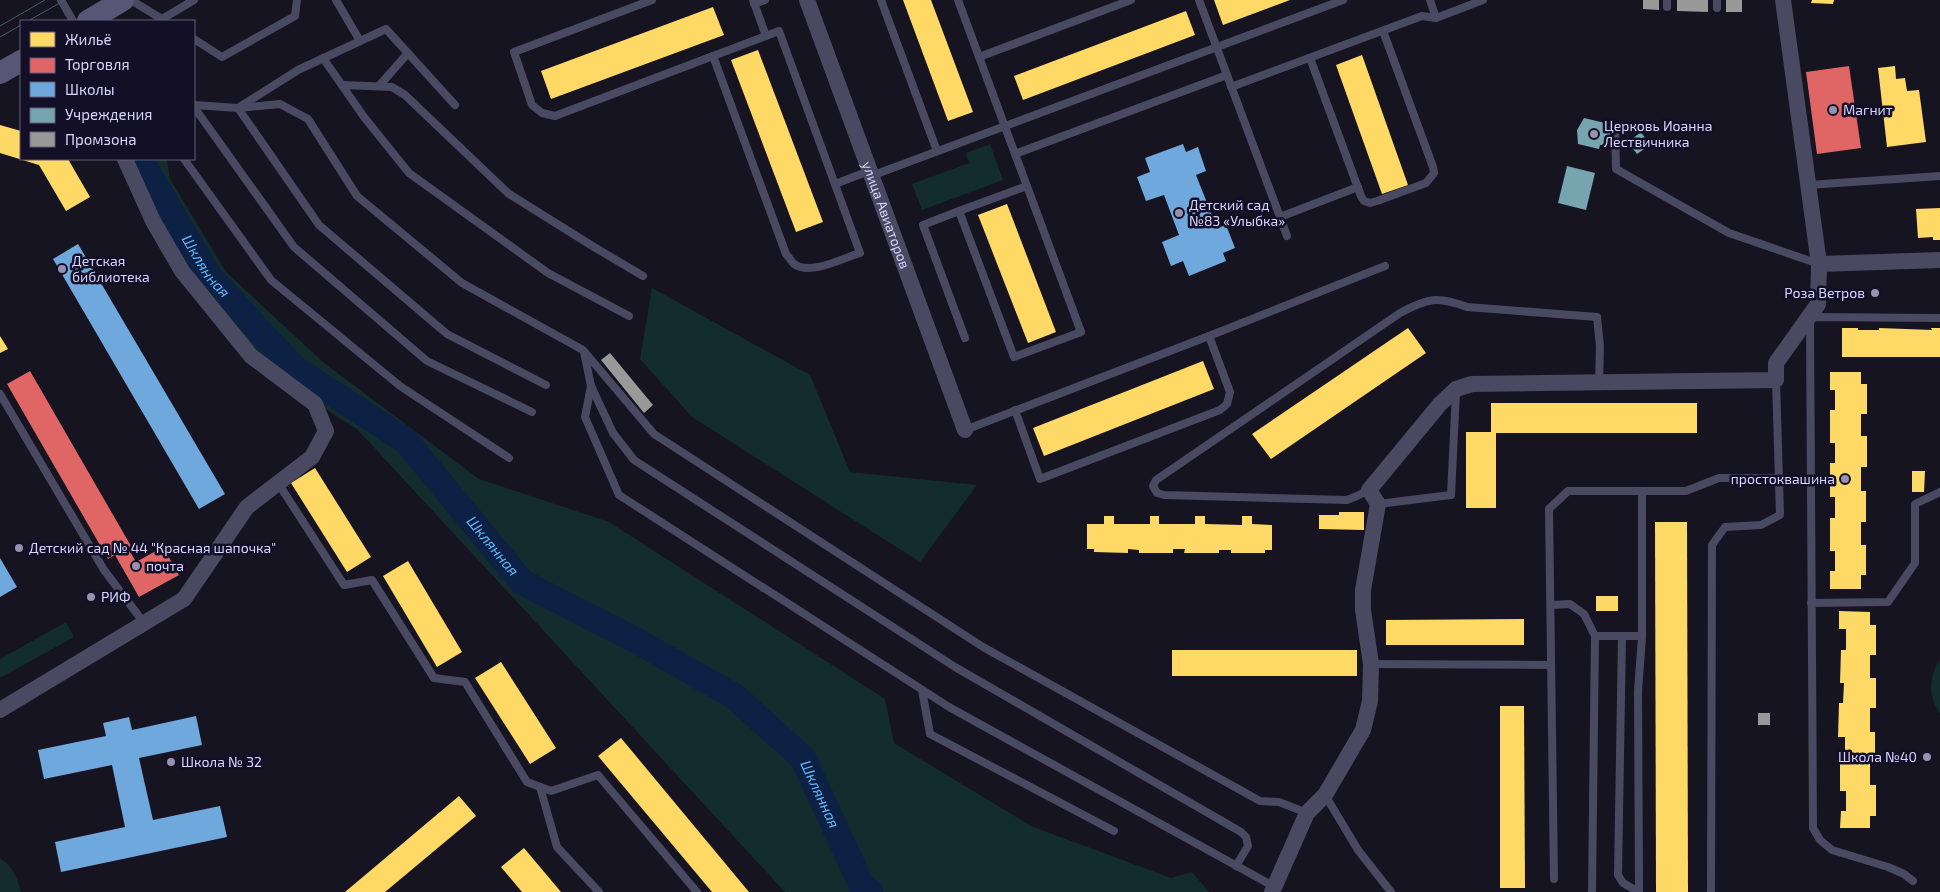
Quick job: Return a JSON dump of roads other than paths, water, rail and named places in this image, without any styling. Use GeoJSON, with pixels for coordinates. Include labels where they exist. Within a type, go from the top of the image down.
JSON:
{"type":"FeatureCollection","features":[{"type":"Feature","properties":{"kind":"main road"},"geometry":{"type":"LineString","coordinates":[[90,20],[123,0]]}},
{"type":"Feature","properties":{"kind":"main road"},"geometry":{"type":"LineString","coordinates":[[0,73],[20,62]]}},
{"type":"Feature","properties":{"kind":"street","name":"улица Авиаторов"},"geometry":{"type":"LineString","coordinates":[[807,0],[965,430]]}},
{"type":"Feature","properties":{"kind":"street"},"geometry":{"type":"LineString","coordinates":[[1274,889],[1307,813],[1325,795],[1363,730],[1370,701],[1371,664],[1363,610],[1363,590],[1378,504],[1369,490],[1440,404],[1456,389],[1472,384],[1776,380],[1776,363],[1818,304],[1820,264],[1783,0]]}},
{"type":"Feature","properties":{"kind":"street"},"geometry":{"type":"LineString","coordinates":[[0,710],[184,599],[247,507],[312,456],[326,431],[315,404],[251,356],[182,271],[153,221],[125,160]]}},
{"type":"Feature","properties":{"kind":"street"},"geometry":{"type":"LineString","coordinates":[[1820,264],[1940,260]]}},
{"type":"Feature","properties":{"kind":"lane"},"geometry":{"type":"LineString","coordinates":[[61,0],[72,20]]}},
{"type":"Feature","properties":{"kind":"lane"},"geometry":{"type":"LineString","coordinates":[[131,0],[164,20],[194,0]]}},
{"type":"Feature","properties":{"kind":"lane"},"geometry":{"type":"LineString","coordinates":[[195,40],[222,57],[295,16],[297,0]]}},
{"type":"Feature","properties":{"kind":"lane"},"geometry":{"type":"LineString","coordinates":[[336,0],[360,41]]}},
{"type":"Feature","properties":{"kind":"lane"},"geometry":{"type":"LineString","coordinates":[[652,0],[514,52],[532,105],[542,113],[554,116],[779,31],[860,252],[815,268],[804,268],[794,264],[786,254],[713,56]]}},
{"type":"Feature","properties":{"kind":"lane"},"geometry":{"type":"LineString","coordinates":[[766,0],[753,2],[766,36]]}},
{"type":"Feature","properties":{"kind":"lane"},"geometry":{"type":"LineString","coordinates":[[881,0],[937,151]]}},
{"type":"Feature","properties":{"kind":"lane"},"geometry":{"type":"LineString","coordinates":[[958,0],[1081,332],[1014,357],[959,211]]}},
{"type":"Feature","properties":{"kind":"lane"},"geometry":{"type":"LineString","coordinates":[[979,57],[1131,0]]}},
{"type":"Feature","properties":{"kind":"lane"},"geometry":{"type":"LineString","coordinates":[[1199,0],[1287,236]]}},
{"type":"Feature","properties":{"kind":"lane"},"geometry":{"type":"LineString","coordinates":[[835,184],[937,151],[1343,0]]}},
{"type":"Feature","properties":{"kind":"lane"},"geometry":{"type":"LineString","coordinates":[[1430,0],[1436,18]]}},
{"type":"Feature","properties":{"kind":"lane"},"geometry":{"type":"LineString","coordinates":[[1232,87],[1422,16],[1436,18],[1483,0]]}},
{"type":"Feature","properties":{"kind":"lane"},"geometry":{"type":"LineString","coordinates":[[238,108],[298,70],[386,29],[455,105]]}},
{"type":"Feature","properties":{"kind":"lane"},"geometry":{"type":"LineString","coordinates":[[1310,58],[1364,201],[1370,203],[1378,202],[1426,183],[1434,173],[1382,31]]}},
{"type":"Feature","properties":{"kind":"lane"},"geometry":{"type":"LineString","coordinates":[[379,86],[408,53]]}},
{"type":"Feature","properties":{"kind":"lane"},"geometry":{"type":"LineString","coordinates":[[323,58],[364,117],[409,173],[548,273],[629,316]]}},
{"type":"Feature","properties":{"kind":"lane"},"geometry":{"type":"LineString","coordinates":[[1015,154],[1227,75]]}},
{"type":"Feature","properties":{"kind":"lane"},"geometry":{"type":"LineString","coordinates":[[342,85],[392,87],[405,95],[509,194],[643,276]]}},
{"type":"Feature","properties":{"kind":"lane"},"geometry":{"type":"LineString","coordinates":[[195,106],[238,108],[280,104],[308,119],[357,196],[462,282],[584,350],[654,434],[983,647],[1260,801],[1279,802],[1307,813]]}},
{"type":"Feature","properties":{"kind":"lane"},"geometry":{"type":"LineString","coordinates":[[195,107],[294,247],[427,361],[532,412]]}},
{"type":"Feature","properties":{"kind":"lane"},"geometry":{"type":"LineString","coordinates":[[238,108],[319,224],[447,334],[546,385]]}},
{"type":"Feature","properties":{"kind":"lane"},"geometry":{"type":"LineString","coordinates":[[1616,127],[1616,169],[1729,233],[1820,264]]}},
{"type":"Feature","properties":{"kind":"lane"},"geometry":{"type":"LineString","coordinates":[[185,160],[271,280],[400,386],[509,458]]}},
{"type":"Feature","properties":{"kind":"lane"},"geometry":{"type":"LineString","coordinates":[[1808,185],[1940,176]]}},
{"type":"Feature","properties":{"kind":"lane"},"geometry":{"type":"LineString","coordinates":[[965,338],[923,225],[1027,186]]}},
{"type":"Feature","properties":{"kind":"lane"},"geometry":{"type":"LineString","coordinates":[[1280,217],[1358,187]]}},
{"type":"Feature","properties":{"kind":"lane"},"geometry":{"type":"LineString","coordinates":[[965,430],[1385,266]]}},
{"type":"Feature","properties":{"kind":"lane"},"geometry":{"type":"LineString","coordinates":[[1369,490],[1347,500],[1164,495],[1157,493],[1153,486],[1156,480],[1400,312],[1418,304],[1434,300],[1448,300],[1466,307],[1597,317],[1600,346],[1599,383]]}},
{"type":"Feature","properties":{"kind":"lane"},"geometry":{"type":"LineString","coordinates":[[1912,881],[1904,874],[1888,867],[1832,850],[1820,840],[1813,828],[1810,316],[1940,318]]}},
{"type":"Feature","properties":{"kind":"lane"},"geometry":{"type":"LineString","coordinates":[[1014,410],[1040,479],[1220,410],[1227,404],[1230,392],[1209,336]]}},
{"type":"Feature","properties":{"kind":"lane"},"geometry":{"type":"LineString","coordinates":[[584,350],[591,386],[612,432],[634,460],[955,667],[1241,832],[1246,837],[1248,846],[1236,866]]}},
{"type":"Feature","properties":{"kind":"lane"},"geometry":{"type":"LineString","coordinates":[[1711,892],[1712,545],[1725,527],[1761,525],[1780,515],[1776,380]]}},
{"type":"Feature","properties":{"kind":"lane"},"geometry":{"type":"LineString","coordinates":[[591,386],[585,417],[619,496],[949,707],[1236,866],[1274,889]]}},
{"type":"Feature","properties":{"kind":"lane"},"geometry":{"type":"LineString","coordinates":[[1378,504],[1451,495],[1456,389]]}},
{"type":"Feature","properties":{"kind":"lane"},"geometry":{"type":"LineString","coordinates":[[0,394],[104,570],[144,623]]}},
{"type":"Feature","properties":{"kind":"lane"},"geometry":{"type":"LineString","coordinates":[[1554,879],[1549,509],[1568,490],[1686,490],[1718,478],[1778,478]]}},
{"type":"Feature","properties":{"kind":"lane"},"geometry":{"type":"LineString","coordinates":[[278,483],[344,586],[372,580],[434,678],[465,682],[527,782],[551,791],[598,775],[697,892]]}},
{"type":"Feature","properties":{"kind":"lane"},"geometry":{"type":"LineString","coordinates":[[1622,636],[1618,875],[1623,883],[1639,891],[1638,692],[1642,636],[1642,490]]}},
{"type":"Feature","properties":{"kind":"lane"},"geometry":{"type":"LineString","coordinates":[[1812,603],[1888,602],[1915,563],[1915,504],[1940,492]]}},
{"type":"Feature","properties":{"kind":"lane"},"geometry":{"type":"LineString","coordinates":[[1551,605],[1570,604],[1584,614],[1595,636],[1592,892]]}},
{"type":"Feature","properties":{"kind":"lane"},"geometry":{"type":"LineString","coordinates":[[1595,636],[1642,636]]}},
{"type":"Feature","properties":{"kind":"lane"},"geometry":{"type":"LineString","coordinates":[[1371,664],[1552,665]]}},
{"type":"Feature","properties":{"kind":"lane"},"geometry":{"type":"LineString","coordinates":[[922,690],[930,734],[1114,831]]}},
{"type":"Feature","properties":{"kind":"lane"},"geometry":{"type":"LineString","coordinates":[[540,787],[557,847],[598,892]]}},
{"type":"Feature","properties":{"kind":"lane"},"geometry":{"type":"LineString","coordinates":[[1325,795],[1358,850],[1391,892]]}},
{"type":"Feature","properties":{"kind":"waterway","name":"Шклянная"},"geometry":{"type":"LineString","coordinates":[[141,160],[209,276],[294,368],[406,441],[522,582],[637,641],[734,696],[803,758],[862,886],[870,892]]}},
{"type":"Feature","properties":{"kind":"tram line"},"geometry":{"type":"LineString","coordinates":[[0,26],[45,0]]}},
{"type":"Feature","properties":{"kind":"tram line"},"geometry":{"type":"LineString","coordinates":[[30,20],[65,0]]}},
{"type":"Feature","properties":{"kind":"tram line"},"geometry":{"type":"LineString","coordinates":[[0,37],[20,26]]}},
{"type":"Feature","properties":{"kind":"place","name":"Магнит"},"geometry":{"type":"Point","coordinates":[1833,110]}},
{"type":"Feature","properties":{"kind":"place","name":"Церковь Иоанна Лествичника"},"geometry":{"type":"Point","coordinates":[1594,134]}},
{"type":"Feature","properties":{"kind":"place","name":"Детский сад №83 «Улыбка»"},"geometry":{"type":"Point","coordinates":[1179,213]}},
{"type":"Feature","properties":{"kind":"place","name":"Детская библиотека"},"geometry":{"type":"Point","coordinates":[62,269]}},
{"type":"Feature","properties":{"kind":"place","name":"Роза Ветров"},"geometry":{"type":"Point","coordinates":[1875,293]}},
{"type":"Feature","properties":{"kind":"place","name":"простоквашина"},"geometry":{"type":"Point","coordinates":[1845,479]}},
{"type":"Feature","properties":{"kind":"place","name":"Детский сад № 44 \"Красная шапочка\""},"geometry":{"type":"Point","coordinates":[19,548]}},
{"type":"Feature","properties":{"kind":"place","name":"почта"},"geometry":{"type":"Point","coordinates":[136,566]}},
{"type":"Feature","properties":{"kind":"place","name":"РИФ"},"geometry":{"type":"Point","coordinates":[91,597]}},
{"type":"Feature","properties":{"kind":"place","name":"Школа №40"},"geometry":{"type":"Point","coordinates":[1927,757]}},
{"type":"Feature","properties":{"kind":"place","name":"Школа № 32"},"geometry":{"type":"Point","coordinates":[171,762]}}]}
